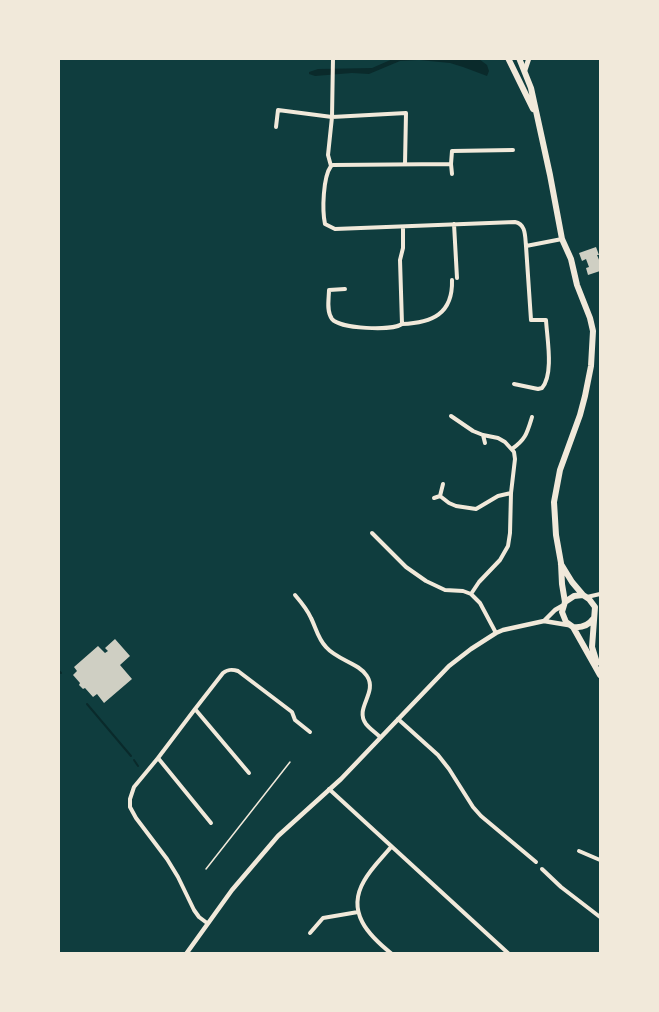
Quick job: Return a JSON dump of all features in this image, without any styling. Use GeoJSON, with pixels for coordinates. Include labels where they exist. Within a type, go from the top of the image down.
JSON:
{"type":"FeatureCollection","features":[{"type":"Feature","properties":{"kind":"main road"},"geometry":{"type":"LineString","coordinates":[[508,58],[537,117]]}},
{"type":"Feature","properties":{"kind":"main road"},"geometry":{"type":"LineString","coordinates":[[519,58],[531,88],[562,239],[590,318],[593,338],[585,396],[560,470],[554,502],[556,536],[561,563],[563,617],[572,626],[600,674]]}},
{"type":"Feature","properties":{"kind":"main road"},"geometry":{"type":"LineString","coordinates":[[525,70],[529,58]]}},
{"type":"Feature","properties":{"kind":"main road"},"geometry":{"type":"LineString","coordinates":[[561,563],[595,607],[592,647],[600,674]]}},
{"type":"Feature","properties":{"kind":"main road"},"geometry":{"type":"LineString","coordinates":[[564,604],[573,596],[585,596]]}},
{"type":"Feature","properties":{"kind":"main road"},"geometry":{"type":"LineString","coordinates":[[572,626],[580,628],[586,626],[596,614]]}},
{"type":"Feature","properties":{"kind":"street"},"geometry":{"type":"LineString","coordinates":[[333,58],[332,117],[328,155],[331,166],[327,173],[323,210],[325,224],[335,229],[519,223],[524,229],[531,320],[546,320],[548,371],[547,381],[542,388],[514,384]]}},
{"type":"Feature","properties":{"kind":"street"},"geometry":{"type":"LineString","coordinates":[[276,127],[278,110],[332,117],[406,113],[405,164]]}},
{"type":"Feature","properties":{"kind":"street"},"geometry":{"type":"LineString","coordinates":[[452,174],[452,151],[513,150]]}},
{"type":"Feature","properties":{"kind":"street"},"geometry":{"type":"LineString","coordinates":[[331,166],[451,164]]}},
{"type":"Feature","properties":{"kind":"street"},"geometry":{"type":"LineString","coordinates":[[345,289],[329,290],[329,311],[332,319],[339,324],[376,328],[428,321],[446,306],[451,297],[454,279],[454,224]]}},
{"type":"Feature","properties":{"kind":"street"},"geometry":{"type":"LineString","coordinates":[[401,325],[400,260],[403,248],[403,227]]}},
{"type":"Feature","properties":{"kind":"street"},"geometry":{"type":"LineString","coordinates":[[526,246],[562,239]]}},
{"type":"Feature","properties":{"kind":"street"},"geometry":{"type":"LineString","coordinates":[[451,416],[473,431],[505,442],[512,449],[515,459],[508,546],[500,560],[471,594]]}},
{"type":"Feature","properties":{"kind":"street"},"geometry":{"type":"LineString","coordinates":[[512,449],[523,442],[532,417]]}},
{"type":"Feature","properties":{"kind":"street"},"geometry":{"type":"LineString","coordinates":[[483,435],[485,443]]}},
{"type":"Feature","properties":{"kind":"street"},"geometry":{"type":"LineString","coordinates":[[440,496],[443,484]]}},
{"type":"Feature","properties":{"kind":"street"},"geometry":{"type":"LineString","coordinates":[[440,496],[456,506],[477,509],[498,496],[511,493]]}},
{"type":"Feature","properties":{"kind":"street"},"geometry":{"type":"LineString","coordinates":[[434,498],[440,496]]}},
{"type":"Feature","properties":{"kind":"street"},"geometry":{"type":"LineString","coordinates":[[372,533],[406,567],[426,581],[445,590],[471,594],[480,603],[496,633]]}},
{"type":"Feature","properties":{"kind":"street"},"geometry":{"type":"LineString","coordinates":[[585,596],[600,594]]}},
{"type":"Feature","properties":{"kind":"street"},"geometry":{"type":"LineString","coordinates":[[295,595],[304,606],[325,646],[333,654],[367,675],[371,685],[370,695],[362,713],[365,723],[380,738]]}},
{"type":"Feature","properties":{"kind":"street"},"geometry":{"type":"LineString","coordinates":[[544,621],[564,604]]}},
{"type":"Feature","properties":{"kind":"street"},"geometry":{"type":"LineString","coordinates":[[186,954],[232,890],[278,836],[356,764],[397,718],[449,666],[496,633],[510,628],[544,621],[572,626]]}},
{"type":"Feature","properties":{"kind":"street"},"geometry":{"type":"LineString","coordinates":[[207,923],[194,910],[167,859],[130,807],[134,788],[226,670],[238,671],[291,712],[295,720],[310,732]]}},
{"type":"Feature","properties":{"kind":"street"},"geometry":{"type":"LineString","coordinates":[[195,709],[249,773]]}},
{"type":"Feature","properties":{"kind":"street"},"geometry":{"type":"LineString","coordinates":[[397,718],[438,755],[481,816],[536,862]]}},
{"type":"Feature","properties":{"kind":"street"},"geometry":{"type":"LineString","coordinates":[[158,758],[212,823]]}},
{"type":"Feature","properties":{"kind":"street"},"geometry":{"type":"LineString","coordinates":[[329,789],[508,954]]}},
{"type":"Feature","properties":{"kind":"street"},"geometry":{"type":"LineString","coordinates":[[391,847],[363,882],[358,901],[358,912],[366,930],[375,941],[392,954]]}},
{"type":"Feature","properties":{"kind":"street"},"geometry":{"type":"LineString","coordinates":[[579,852],[600,860]]}},
{"type":"Feature","properties":{"kind":"street"},"geometry":{"type":"LineString","coordinates":[[584,862],[588,855]]}},
{"type":"Feature","properties":{"kind":"street"},"geometry":{"type":"LineString","coordinates":[[542,868],[561,887],[599,914]]}},
{"type":"Feature","properties":{"kind":"street"},"geometry":{"type":"LineString","coordinates":[[310,933],[323,918],[358,912]]}},
{"type":"Feature","properties":{"kind":"path"},"geometry":{"type":"LineString","coordinates":[[206,869],[290,762]]}},
{"type":"Feature","properties":{"kind":"water"},"geometry":{"type":"Polygon","coordinates":[[[395,58],[479,59],[487,65],[489,71],[487,76],[450,63],[419,60],[400,61],[369,74],[315,76],[309,74],[318,69],[372,68],[395,58]]]}},
{"type":"Feature","properties":{"kind":"building"},"geometry":{"type":"Polygon","coordinates":[[[596,247],[600,271],[588,275],[586,268],[589,267],[586,259],[582,261],[579,253],[596,247]]]}},
{"type":"Feature","properties":{"kind":"building"},"geometry":{"type":"Polygon","coordinates":[[[115,639],[130,656],[120,665],[132,679],[104,703],[97,694],[93,697],[79,685],[80,683],[73,675],[77,671],[74,667],[98,646],[105,653],[108,651],[105,648],[115,639]]]}},
{"type":"Feature","properties":{"kind":"waterway"},"geometry":{"type":"LineString","coordinates":[[58,670],[61,673]]}},
{"type":"Feature","properties":{"kind":"waterway"},"geometry":{"type":"LineString","coordinates":[[87,704],[131,756]]}},
{"type":"Feature","properties":{"kind":"waterway"},"geometry":{"type":"LineString","coordinates":[[134,760],[138,766]]}}]}
